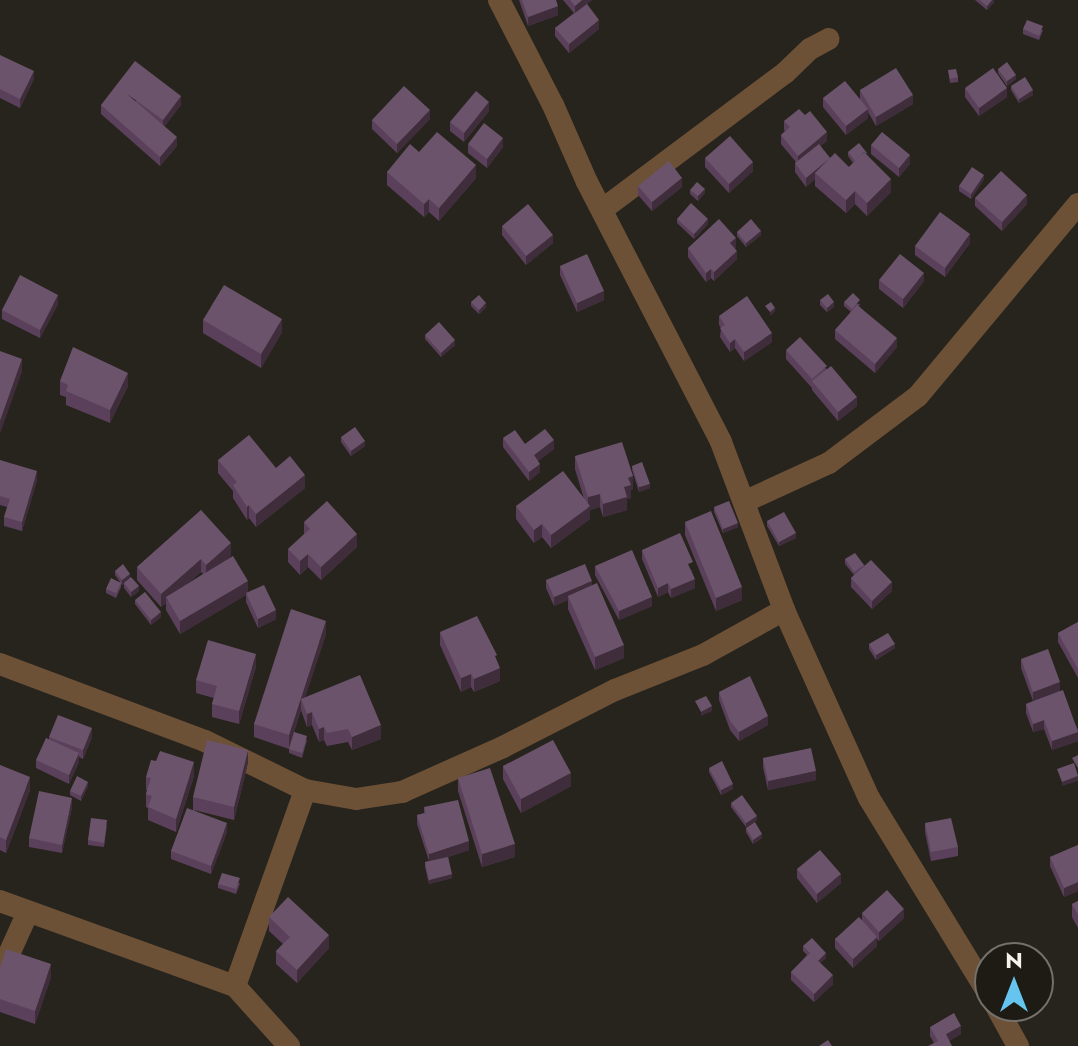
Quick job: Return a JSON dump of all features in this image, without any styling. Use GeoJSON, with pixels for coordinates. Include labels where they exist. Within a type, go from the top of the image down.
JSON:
{"type":"FeatureCollection","features":[{"type":"Feature","properties":{"kind":"street"},"geometry":{"type":"LineString","coordinates":[[499,0],[721,442],[746,501],[784,610],[869,798],[974,970]]}},
{"type":"Feature","properties":{"kind":"street"},"geometry":{"type":"LineString","coordinates":[[603,209],[785,73],[810,49],[829,39]]}},
{"type":"Feature","properties":{"kind":"street"},"geometry":{"type":"LineString","coordinates":[[746,501],[829,463],[918,396],[1078,204]]}},
{"type":"Feature","properties":{"kind":"street"},"geometry":{"type":"LineString","coordinates":[[0,664],[205,741],[305,790],[356,799],[402,792],[503,747],[615,690],[703,655],[784,610]]}},
{"type":"Feature","properties":{"kind":"street"},"geometry":{"type":"LineString","coordinates":[[235,986],[305,790]]}},
{"type":"Feature","properties":{"kind":"street"},"geometry":{"type":"LineString","coordinates":[[0,901],[235,986],[289,1046]]}},
{"type":"Feature","properties":{"kind":"street"},"geometry":{"type":"LineString","coordinates":[[0,974],[28,912]]}},
{"type":"Feature","properties":{"kind":"street"},"geometry":{"type":"LineString","coordinates":[[1005,1022],[1018,1046]]}},
{"type":"Feature","properties":{"kind":"building"},"geometry":{"type":"Polygon","coordinates":[[[522,0],[556,0],[558,6],[528,17],[522,0]]]}},
{"type":"Feature","properties":{"kind":"building"},"geometry":{"type":"Polygon","coordinates":[[[587,4],[599,20],[569,44],[555,28],[587,4]]]}},
{"type":"Feature","properties":{"kind":"building"},"geometry":{"type":"Polygon","coordinates":[[[1027,20],[1043,26],[1039,36],[1023,29],[1027,20]]]}},
{"type":"Feature","properties":{"kind":"building"},"geometry":{"type":"Polygon","coordinates":[[[0,55],[34,71],[20,99],[0,89],[0,55]]]}},
{"type":"Feature","properties":{"kind":"building"},"geometry":{"type":"Polygon","coordinates":[[[135,61],[181,96],[163,120],[127,94],[177,137],[160,157],[101,105],[135,61]]]}},
{"type":"Feature","properties":{"kind":"building"},"geometry":{"type":"Polygon","coordinates":[[[1007,62],[1016,75],[1007,81],[998,69],[1007,62]]]}},
{"type":"Feature","properties":{"kind":"building"},"geometry":{"type":"Polygon","coordinates":[[[896,68],[913,95],[876,117],[860,90],[896,68]]]}},
{"type":"Feature","properties":{"kind":"building"},"geometry":{"type":"Polygon","coordinates":[[[993,68],[1007,88],[979,108],[965,88],[993,68]]]}},
{"type":"Feature","properties":{"kind":"building"},"geometry":{"type":"Polygon","coordinates":[[[956,69],[958,77],[950,79],[948,70],[956,69]]]}},
{"type":"Feature","properties":{"kind":"building"},"geometry":{"type":"Polygon","coordinates":[[[1025,77],[1033,90],[1019,99],[1011,86],[1025,77]]]}},
{"type":"Feature","properties":{"kind":"building"},"geometry":{"type":"Polygon","coordinates":[[[845,81],[868,109],[846,126],[823,98],[845,81]]]}},
{"type":"Feature","properties":{"kind":"building"},"geometry":{"type":"Polygon","coordinates":[[[404,86],[430,110],[397,144],[372,120],[404,86]]]}},
{"type":"Feature","properties":{"kind":"building"},"geometry":{"type":"Polygon","coordinates":[[[476,91],[489,102],[464,133],[450,122],[476,91]]]}},
{"type":"Feature","properties":{"kind":"building"},"geometry":{"type":"Polygon","coordinates":[[[799,109],[805,115],[810,111],[827,132],[798,156],[781,135],[790,127],[784,121],[799,109]]]}},
{"type":"Feature","properties":{"kind":"building"},"geometry":{"type":"Polygon","coordinates":[[[484,123],[503,138],[487,159],[468,144],[484,123]]]}},
{"type":"Feature","properties":{"kind":"building"},"geometry":{"type":"Polygon","coordinates":[[[437,132],[476,165],[439,208],[429,199],[424,204],[387,172],[410,144],[419,152],[437,132]]]}},
{"type":"Feature","properties":{"kind":"building"},"geometry":{"type":"Polygon","coordinates":[[[882,132],[910,155],[899,168],[871,145],[882,132]]]}},
{"type":"Feature","properties":{"kind":"building"},"geometry":{"type":"Polygon","coordinates":[[[730,136],[753,162],[729,184],[705,158],[730,136]]]}},
{"type":"Feature","properties":{"kind":"building"},"geometry":{"type":"Polygon","coordinates":[[[859,143],[867,153],[864,152],[855,161],[848,152],[859,143]]]}},
{"type":"Feature","properties":{"kind":"building"},"geometry":{"type":"Polygon","coordinates":[[[819,144],[830,158],[806,178],[795,163],[819,144]]]}},
{"type":"Feature","properties":{"kind":"building"},"geometry":{"type":"Polygon","coordinates":[[[864,152],[891,179],[867,203],[855,191],[846,200],[815,173],[835,153],[849,167],[864,152]]]}},
{"type":"Feature","properties":{"kind":"building"},"geometry":{"type":"Polygon","coordinates":[[[669,161],[682,178],[652,202],[638,186],[669,161]]]}},
{"type":"Feature","properties":{"kind":"building"},"geometry":{"type":"Polygon","coordinates":[[[972,167],[984,175],[971,194],[959,186],[972,167]]]}},
{"type":"Feature","properties":{"kind":"building"},"geometry":{"type":"Polygon","coordinates":[[[1001,171],[1027,195],[1002,222],[975,198],[1001,171]]]}},
{"type":"Feature","properties":{"kind":"building"},"geometry":{"type":"Polygon","coordinates":[[[697,182],[705,189],[698,196],[690,190],[697,182]]]}},
{"type":"Feature","properties":{"kind":"building"},"geometry":{"type":"Polygon","coordinates":[[[691,203],[708,219],[694,234],[677,219],[691,203]]]}},
{"type":"Feature","properties":{"kind":"building"},"geometry":{"type":"Polygon","coordinates":[[[528,204],[553,235],[526,256],[502,226],[528,204]]]}},
{"type":"Feature","properties":{"kind":"building"},"geometry":{"type":"Polygon","coordinates":[[[940,212],[970,234],[945,268],[915,246],[940,212]]]}},
{"type":"Feature","properties":{"kind":"building"},"geometry":{"type":"Polygon","coordinates":[[[719,219],[736,238],[730,243],[737,251],[714,272],[711,269],[706,273],[688,248],[719,219]]]}},
{"type":"Feature","properties":{"kind":"building"},"geometry":{"type":"Polygon","coordinates":[[[751,219],[761,231],[746,243],[737,232],[751,219]]]}},
{"type":"Feature","properties":{"kind":"building"},"geometry":{"type":"Polygon","coordinates":[[[587,254],[604,291],[577,303],[560,266],[587,254]]]}},
{"type":"Feature","properties":{"kind":"building"},"geometry":{"type":"Polygon","coordinates":[[[900,254],[924,273],[903,299],[879,280],[900,254]]]}},
{"type":"Feature","properties":{"kind":"building"},"geometry":{"type":"Polygon","coordinates":[[[20,275],[58,295],[40,330],[2,310],[20,275]]]}},
{"type":"Feature","properties":{"kind":"building"},"geometry":{"type":"Polygon","coordinates":[[[224,285],[282,319],[261,354],[203,320],[224,285]]]}},
{"type":"Feature","properties":{"kind":"building"},"geometry":{"type":"Polygon","coordinates":[[[853,293],[860,300],[852,309],[844,302],[853,293]]]}},
{"type":"Feature","properties":{"kind":"building"},"geometry":{"type":"Polygon","coordinates":[[[828,294],[834,302],[827,308],[820,300],[828,294]]]}},
{"type":"Feature","properties":{"kind":"building"},"geometry":{"type":"Polygon","coordinates":[[[479,295],[486,303],[479,310],[471,302],[479,295]]]}},
{"type":"Feature","properties":{"kind":"building"},"geometry":{"type":"Polygon","coordinates":[[[747,296],[772,333],[744,352],[735,339],[730,343],[720,328],[725,325],[719,316],[747,296]]]}},
{"type":"Feature","properties":{"kind":"building"},"geometry":{"type":"Polygon","coordinates":[[[771,302],[775,308],[770,312],[765,306],[771,302]]]}},
{"type":"Feature","properties":{"kind":"building"},"geometry":{"type":"Polygon","coordinates":[[[857,305],[897,338],[875,364],[835,330],[857,305]]]}},
{"type":"Feature","properties":{"kind":"building"},"geometry":{"type":"Polygon","coordinates":[[[439,322],[455,340],[441,353],[425,335],[439,322]]]}},
{"type":"Feature","properties":{"kind":"building"},"geometry":{"type":"Polygon","coordinates":[[[800,337],[827,366],[812,379],[786,350],[800,337]]]}},
{"type":"Feature","properties":{"kind":"building"},"geometry":{"type":"Polygon","coordinates":[[[73,347],[128,373],[110,410],[66,391],[68,385],[60,381],[73,347]]]}},
{"type":"Feature","properties":{"kind":"building"},"geometry":{"type":"Polygon","coordinates":[[[0,351],[22,359],[0,421],[0,351]]]}},
{"type":"Feature","properties":{"kind":"building"},"geometry":{"type":"Polygon","coordinates":[[[831,366],[857,397],[838,412],[812,381],[831,366]]]}},
{"type":"Feature","properties":{"kind":"building"},"geometry":{"type":"Polygon","coordinates":[[[355,427],[365,441],[351,451],[341,437],[355,427]]]}},
{"type":"Feature","properties":{"kind":"building"},"geometry":{"type":"Polygon","coordinates":[[[545,429],[554,440],[534,455],[540,464],[529,472],[503,438],[515,430],[525,444],[545,429]]]}},
{"type":"Feature","properties":{"kind":"building"},"geometry":{"type":"Polygon","coordinates":[[[249,435],[276,468],[290,456],[305,475],[256,514],[249,505],[247,507],[233,485],[237,482],[218,460],[249,435]]]}},
{"type":"Feature","properties":{"kind":"building"},"geometry":{"type":"Polygon","coordinates":[[[622,442],[633,476],[628,478],[631,485],[624,487],[627,497],[603,504],[600,494],[588,497],[575,456],[622,442]]]}},
{"type":"Feature","properties":{"kind":"building"},"geometry":{"type":"Polygon","coordinates":[[[0,460],[37,471],[22,522],[4,517],[10,499],[0,496],[0,460]]]}},
{"type":"Feature","properties":{"kind":"building"},"geometry":{"type":"Polygon","coordinates":[[[642,462],[650,484],[639,487],[632,466],[642,462]]]}},
{"type":"Feature","properties":{"kind":"building"},"geometry":{"type":"Polygon","coordinates":[[[563,471],[590,506],[551,535],[542,524],[534,530],[516,506],[563,471]]]}},
{"type":"Feature","properties":{"kind":"building"},"geometry":{"type":"Polygon","coordinates":[[[327,501],[357,534],[321,567],[308,554],[300,561],[288,549],[310,529],[304,522],[327,501]]]}},
{"type":"Feature","properties":{"kind":"building"},"geometry":{"type":"Polygon","coordinates":[[[729,501],[738,523],[723,529],[714,507],[729,501]]]}},
{"type":"Feature","properties":{"kind":"building"},"geometry":{"type":"Polygon","coordinates":[[[201,510],[231,543],[206,565],[201,559],[161,594],[137,567],[201,510]]]}},
{"type":"Feature","properties":{"kind":"building"},"geometry":{"type":"Polygon","coordinates":[[[711,511],[742,587],[716,598],[685,522],[711,511]]]}},
{"type":"Feature","properties":{"kind":"building"},"geometry":{"type":"Polygon","coordinates":[[[784,512],[796,533],[779,542],[767,521],[784,512]]]}},
{"type":"Feature","properties":{"kind":"building"},"geometry":{"type":"Polygon","coordinates":[[[680,533],[693,562],[688,564],[695,579],[671,589],[668,583],[658,588],[642,550],[680,533]]]}},
{"type":"Feature","properties":{"kind":"building"},"geometry":{"type":"Polygon","coordinates":[[[632,550],[652,597],[619,611],[595,566],[632,550]]]}},
{"type":"Feature","properties":{"kind":"building"},"geometry":{"type":"Polygon","coordinates":[[[855,553],[864,565],[854,572],[845,559],[855,553]]]}},
{"type":"Feature","properties":{"kind":"building"},"geometry":{"type":"Polygon","coordinates":[[[233,556],[248,581],[180,621],[166,597],[233,556]]]}},
{"type":"Feature","properties":{"kind":"building"},"geometry":{"type":"Polygon","coordinates":[[[871,560],[892,582],[872,601],[851,578],[871,560]]]}},
{"type":"Feature","properties":{"kind":"building"},"geometry":{"type":"Polygon","coordinates":[[[123,564],[130,574],[122,580],[115,571],[123,564]]]}},
{"type":"Feature","properties":{"kind":"building"},"geometry":{"type":"Polygon","coordinates":[[[585,564],[592,581],[554,597],[546,580],[585,564]]]}},
{"type":"Feature","properties":{"kind":"building"},"geometry":{"type":"Polygon","coordinates":[[[131,577],[139,586],[131,592],[124,583],[131,577]]]}},
{"type":"Feature","properties":{"kind":"building"},"geometry":{"type":"Polygon","coordinates":[[[111,578],[121,583],[116,593],[106,589],[111,578]]]}},
{"type":"Feature","properties":{"kind":"building"},"geometry":{"type":"Polygon","coordinates":[[[597,583],[624,645],[595,657],[568,596],[597,583]]]}},
{"type":"Feature","properties":{"kind":"building"},"geometry":{"type":"Polygon","coordinates":[[[264,585],[276,610],[258,619],[246,593],[264,585]]]}},
{"type":"Feature","properties":{"kind":"building"},"geometry":{"type":"Polygon","coordinates":[[[145,592],[161,612],[151,620],[135,600],[145,592]]]}},
{"type":"Feature","properties":{"kind":"building"},"geometry":{"type":"Polygon","coordinates":[[[291,609],[326,621],[289,735],[254,724],[291,609]]]}},
{"type":"Feature","properties":{"kind":"building"},"geometry":{"type":"Polygon","coordinates":[[[477,616],[497,655],[500,668],[474,679],[471,674],[461,678],[440,632],[477,616]]]}},
{"type":"Feature","properties":{"kind":"building"},"geometry":{"type":"Polygon","coordinates":[[[1078,622],[1078,669],[1058,633],[1078,622]]]}},
{"type":"Feature","properties":{"kind":"building"},"geometry":{"type":"Polygon","coordinates":[[[888,633],[895,644],[876,655],[869,644],[888,633]]]}},
{"type":"Feature","properties":{"kind":"building"},"geometry":{"type":"Polygon","coordinates":[[[208,640],[256,654],[239,711],[212,704],[217,686],[196,680],[208,640]]]}},
{"type":"Feature","properties":{"kind":"building"},"geometry":{"type":"Polygon","coordinates":[[[1048,649],[1060,682],[1033,692],[1021,659],[1048,649]]]}},
{"type":"Feature","properties":{"kind":"building"},"geometry":{"type":"Polygon","coordinates":[[[360,675],[381,725],[352,737],[348,729],[327,733],[324,727],[319,729],[312,712],[307,714],[301,699],[360,675]]]}},
{"type":"Feature","properties":{"kind":"building"},"geometry":{"type":"Polygon","coordinates":[[[750,676],[768,716],[739,732],[730,721],[719,692],[750,676]]]}},
{"type":"Feature","properties":{"kind":"building"},"geometry":{"type":"Polygon","coordinates":[[[1063,690],[1078,732],[1052,741],[1044,720],[1033,724],[1026,704],[1063,690]]]}},
{"type":"Feature","properties":{"kind":"building"},"geometry":{"type":"Polygon","coordinates":[[[706,696],[712,706],[701,712],[695,701],[706,696]]]}},
{"type":"Feature","properties":{"kind":"building"},"geometry":{"type":"Polygon","coordinates":[[[58,715],[92,728],[83,750],[49,737],[58,715]]]}},
{"type":"Feature","properties":{"kind":"building"},"geometry":{"type":"Polygon","coordinates":[[[294,732],[307,736],[302,753],[289,749],[294,732]]]}},
{"type":"Feature","properties":{"kind":"building"},"geometry":{"type":"Polygon","coordinates":[[[46,738],[79,753],[69,775],[36,760],[46,738]]]}},
{"type":"Feature","properties":{"kind":"building"},"geometry":{"type":"Polygon","coordinates":[[[207,740],[248,750],[234,807],[193,797],[207,740]]]}},
{"type":"Feature","properties":{"kind":"building"},"geometry":{"type":"Polygon","coordinates":[[[553,740],[571,773],[521,799],[503,766],[553,740]]]}},
{"type":"Feature","properties":{"kind":"building"},"geometry":{"type":"Polygon","coordinates":[[[811,748],[816,771],[768,781],[763,758],[811,748]]]}},
{"type":"Feature","properties":{"kind":"building"},"geometry":{"type":"Polygon","coordinates":[[[160,751],[194,762],[176,819],[148,807],[152,796],[146,794],[151,778],[146,777],[151,760],[156,761],[160,751]]]}},
{"type":"Feature","properties":{"kind":"building"},"geometry":{"type":"Polygon","coordinates":[[[722,761],[733,784],[721,790],[709,768],[722,761]]]}},
{"type":"Feature","properties":{"kind":"building"},"geometry":{"type":"Polygon","coordinates":[[[1074,763],[1078,776],[1062,782],[1057,769],[1074,763]]]}},
{"type":"Feature","properties":{"kind":"building"},"geometry":{"type":"Polygon","coordinates":[[[0,765],[30,777],[6,840],[0,837],[0,765]]]}},
{"type":"Feature","properties":{"kind":"building"},"geometry":{"type":"Polygon","coordinates":[[[490,768],[515,844],[482,854],[458,778],[490,768]]]}},
{"type":"Feature","properties":{"kind":"building"},"geometry":{"type":"Polygon","coordinates":[[[77,776],[88,782],[81,796],[70,791],[77,776]]]}},
{"type":"Feature","properties":{"kind":"building"},"geometry":{"type":"Polygon","coordinates":[[[39,791],[72,798],[62,845],[29,838],[39,791]]]}},
{"type":"Feature","properties":{"kind":"building"},"geometry":{"type":"Polygon","coordinates":[[[742,795],[757,816],[746,823],[731,803],[742,795]]]}},
{"type":"Feature","properties":{"kind":"building"},"geometry":{"type":"Polygon","coordinates":[[[458,800],[469,841],[429,854],[417,815],[426,813],[424,807],[458,800]]]}},
{"type":"Feature","properties":{"kind":"building"},"geometry":{"type":"Polygon","coordinates":[[[187,808],[227,823],[211,866],[171,851],[187,808]]]}},
{"type":"Feature","properties":{"kind":"building"},"geometry":{"type":"Polygon","coordinates":[[[91,818],[107,820],[104,843],[88,840],[91,818]]]}},
{"type":"Feature","properties":{"kind":"building"},"geometry":{"type":"Polygon","coordinates":[[[951,818],[958,847],[931,852],[925,823],[951,818]]]}},
{"type":"Feature","properties":{"kind":"building"},"geometry":{"type":"Polygon","coordinates":[[[755,822],[762,834],[753,840],[746,828],[755,822]]]}},
{"type":"Feature","properties":{"kind":"building"},"geometry":{"type":"Polygon","coordinates":[[[1078,845],[1078,882],[1064,888],[1050,857],[1078,845]]]}},
{"type":"Feature","properties":{"kind":"building"},"geometry":{"type":"Polygon","coordinates":[[[820,850],[841,874],[817,894],[797,869],[820,850]]]}},
{"type":"Feature","properties":{"kind":"building"},"geometry":{"type":"Polygon","coordinates":[[[448,857],[452,874],[429,880],[425,862],[448,857]]]}},
{"type":"Feature","properties":{"kind":"building"},"geometry":{"type":"Polygon","coordinates":[[[222,873],[240,878],[236,889],[218,884],[222,873]]]}},
{"type":"Feature","properties":{"kind":"building"},"geometry":{"type":"Polygon","coordinates":[[[887,890],[904,909],[879,932],[862,913],[887,890]]]}},
{"type":"Feature","properties":{"kind":"building"},"geometry":{"type":"Polygon","coordinates":[[[288,897],[329,935],[297,970],[276,951],[290,937],[269,917],[288,897]]]}},
{"type":"Feature","properties":{"kind":"building"},"geometry":{"type":"Polygon","coordinates":[[[1078,901],[1078,915],[1072,904],[1078,901]]]}},
{"type":"Feature","properties":{"kind":"building"},"geometry":{"type":"Polygon","coordinates":[[[859,917],[877,937],[853,959],[835,939],[859,917]]]}},
{"type":"Feature","properties":{"kind":"building"},"geometry":{"type":"Polygon","coordinates":[[[812,938],[826,953],[818,961],[803,946],[812,938]]]}},
{"type":"Feature","properties":{"kind":"building"},"geometry":{"type":"Polygon","coordinates":[[[6,949],[51,964],[35,1011],[0,999],[0,968],[6,949]]]}},
{"type":"Feature","properties":{"kind":"building"},"geometry":{"type":"Polygon","coordinates":[[[810,953],[833,975],[814,994],[791,972],[810,953]]]}},
{"type":"Feature","properties":{"kind":"building"},"geometry":{"type":"Polygon","coordinates":[[[954,1013],[961,1026],[946,1034],[952,1046],[928,1046],[938,1041],[930,1027],[954,1013]]]}}]}
